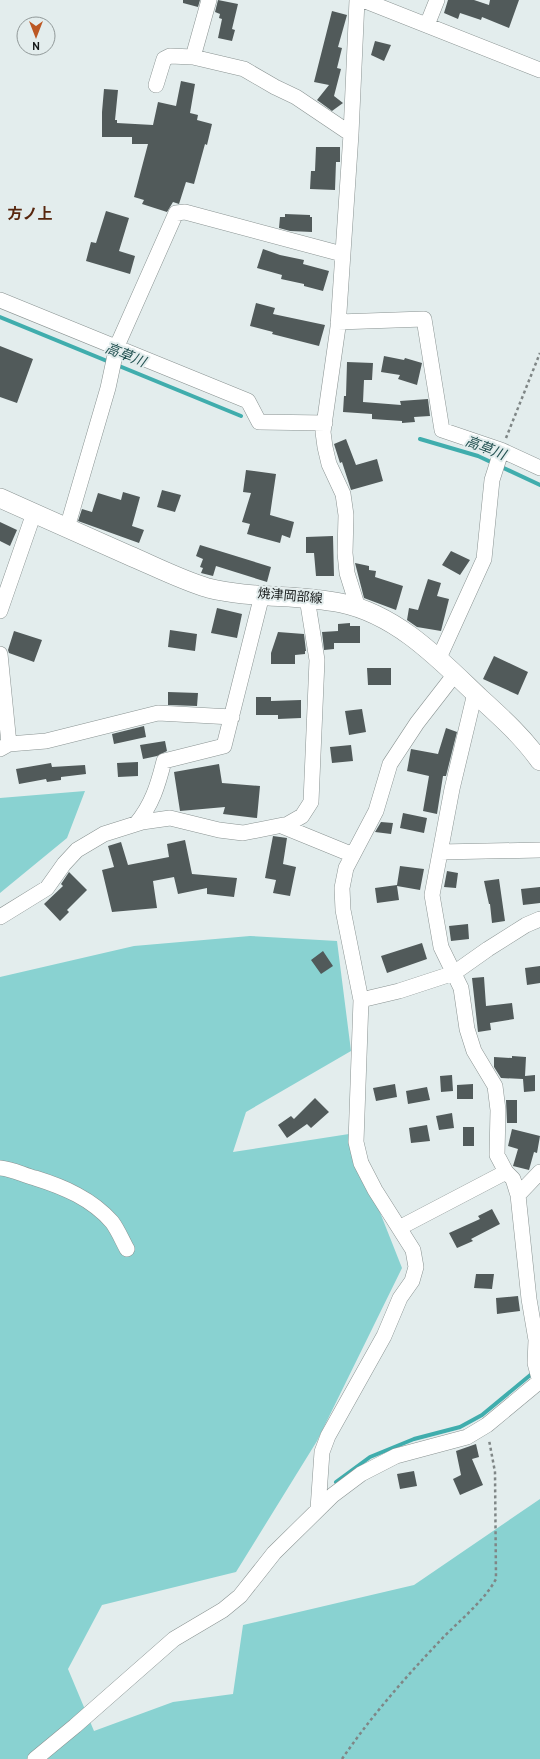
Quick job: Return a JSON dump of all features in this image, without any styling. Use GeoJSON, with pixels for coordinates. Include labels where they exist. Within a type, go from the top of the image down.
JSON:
{"type":"FeatureCollection","features":[{"type":"Feature","properties":{"kind":"main road","name":"焼津岡部線"},"geometry":{"type":"LineString","coordinates":[[0,498],[177,576],[208,588],[343,603],[389,621],[439,658],[527,742],[540,761]]}},
{"type":"Feature","properties":{"kind":"street"},"geometry":{"type":"LineString","coordinates":[[193,57],[209,0]]}},
{"type":"Feature","properties":{"kind":"street"},"geometry":{"type":"LineString","coordinates":[[357,0],[351,134],[338,322],[334,365],[325,423],[325,447],[329,464],[343,494],[346,515],[345,553],[347,574],[358,608]]}},
{"type":"Feature","properties":{"kind":"street"},"geometry":{"type":"LineString","coordinates":[[363,0],[540,70]]}},
{"type":"Feature","properties":{"kind":"street"},"geometry":{"type":"LineString","coordinates":[[427,25],[437,0]]}},
{"type":"Feature","properties":{"kind":"street"},"geometry":{"type":"LineString","coordinates":[[156,85],[164,59],[170,56],[193,57],[244,69],[274,87],[296,96],[351,134]]}},
{"type":"Feature","properties":{"kind":"street"},"geometry":{"type":"LineString","coordinates":[[67,528],[108,388],[115,351],[176,213],[185,212],[342,254]]}},
{"type":"Feature","properties":{"kind":"street"},"geometry":{"type":"LineString","coordinates":[[0,300],[115,351],[248,401],[259,422],[325,423]]}},
{"type":"Feature","properties":{"kind":"street"},"geometry":{"type":"LineString","coordinates":[[338,322],[424,318],[442,430],[540,468]]}},
{"type":"Feature","properties":{"kind":"street"},"geometry":{"type":"LineString","coordinates":[[439,658],[484,560],[494,474],[500,453]]}},
{"type":"Feature","properties":{"kind":"street"},"geometry":{"type":"LineString","coordinates":[[0,611],[34,514]]}},
{"type":"Feature","properties":{"kind":"street"},"geometry":{"type":"LineString","coordinates":[[136,824],[146,813],[155,796],[164,761],[224,746],[262,595]]}},
{"type":"Feature","properties":{"kind":"street"},"geometry":{"type":"LineString","coordinates":[[0,917],[47,888],[64,864],[77,850],[104,834],[136,824],[170,818],[188,821],[218,830],[243,833],[282,826],[302,816],[311,802],[317,660],[307,598]]}},
{"type":"Feature","properties":{"kind":"street"},"geometry":{"type":"LineString","coordinates":[[0,654],[4,746],[46,741],[158,713],[232,717]]}},
{"type":"Feature","properties":{"kind":"street"},"geometry":{"type":"LineString","coordinates":[[318,1509],[322,1452],[328,1436],[384,1336],[400,1298],[412,1281],[416,1267],[413,1250],[375,1190],[362,1163],[356,1142],[361,1000],[343,910],[342,888],[346,868],[376,811],[390,764],[417,723],[455,674]]}},
{"type":"Feature","properties":{"kind":"street"},"geometry":{"type":"LineString","coordinates":[[35,1759],[174,1639],[223,1610],[240,1596],[274,1553],[333,1495],[361,1474],[378,1465],[410,1452],[467,1438],[487,1425],[540,1382],[535,1364],[536,1340],[529,1299],[518,1195],[513,1179],[506,1172],[497,1154],[498,1110],[495,1086],[472,1044],[467,1029],[461,988],[441,947],[432,895],[452,789],[475,693]]}},
{"type":"Feature","properties":{"kind":"street"},"geometry":{"type":"LineString","coordinates":[[282,826],[353,855]]}},
{"type":"Feature","properties":{"kind":"street"},"geometry":{"type":"LineString","coordinates":[[440,852],[540,850]]}},
{"type":"Feature","properties":{"kind":"street"},"geometry":{"type":"LineString","coordinates":[[361,1000],[399,991],[454,973],[526,925],[540,919]]}},
{"type":"Feature","properties":{"kind":"street"},"geometry":{"type":"LineString","coordinates":[[0,1168],[10,1169],[53,1184],[80,1196],[96,1206],[113,1223],[127,1249]]}},
{"type":"Feature","properties":{"kind":"street"},"geometry":{"type":"LineString","coordinates":[[399,1228],[506,1172]]}},
{"type":"Feature","properties":{"kind":"street"},"geometry":{"type":"LineString","coordinates":[[518,1195],[540,1172]]}},
{"type":"Feature","properties":{"kind":"path"},"geometry":{"type":"LineString","coordinates":[[500,453],[540,353]]}},
{"type":"Feature","properties":{"kind":"path"},"geometry":{"type":"LineString","coordinates":[[342,1759],[362,1730],[437,1644],[489,1592],[496,1578],[495,1472],[487,1425]]}},
{"type":"Feature","properties":{"kind":"shaded area"},"geometry":{"type":"Polygon","coordinates":[[[85,791],[67,838],[0,893],[0,798],[85,791]]]}},
{"type":"Feature","properties":{"kind":"shaded area"},"geometry":{"type":"Polygon","coordinates":[[[250,936],[337,941],[351,1051],[246,1112],[233,1152],[349,1134],[402,1268],[317,1441],[236,1572],[102,1605],[68,1669],[94,1731],[173,1702],[233,1694],[243,1625],[414,1585],[540,1499],[540,1759],[0,1759],[0,977],[134,946],[250,936]]]}},
{"type":"Feature","properties":{"kind":"building"},"geometry":{"type":"Polygon","coordinates":[[[183,0],[200,0],[198,7],[183,3],[183,0]]]}},
{"type":"Feature","properties":{"kind":"building"},"geometry":{"type":"Polygon","coordinates":[[[218,0],[238,4],[232,29],[235,30],[232,41],[218,38],[222,19],[219,18],[220,14],[215,12],[218,0]]]}},
{"type":"Feature","properties":{"kind":"building"},"geometry":{"type":"Polygon","coordinates":[[[448,0],[474,0],[489,5],[490,0],[519,0],[509,28],[482,17],[481,20],[460,13],[458,19],[444,13],[448,0]]]}},
{"type":"Feature","properties":{"kind":"building"},"geometry":{"type":"Polygon","coordinates":[[[332,11],[347,15],[338,47],[342,48],[337,68],[341,69],[334,96],[343,103],[332,111],[317,100],[329,85],[314,82],[332,11]]]}},
{"type":"Feature","properties":{"kind":"building"},"geometry":{"type":"Polygon","coordinates":[[[375,41],[391,45],[384,61],[371,55],[375,41]]]}},
{"type":"Feature","properties":{"kind":"building"},"geometry":{"type":"Polygon","coordinates":[[[181,81],[195,84],[190,113],[198,115],[197,120],[212,124],[207,145],[205,144],[194,184],[186,182],[179,204],[173,202],[167,212],[142,204],[144,200],[134,197],[148,144],[132,144],[132,137],[102,137],[104,89],[118,90],[115,120],[117,120],[117,123],[153,125],[158,102],[176,106],[181,81]]]}},
{"type":"Feature","properties":{"kind":"building"},"geometry":{"type":"Polygon","coordinates":[[[316,147],[340,147],[340,162],[336,162],[335,190],[310,189],[311,171],[315,171],[316,147]]]}},
{"type":"Feature","properties":{"kind":"building"},"geometry":{"type":"Polygon","coordinates":[[[106,211],[129,218],[119,251],[135,256],[130,274],[86,261],[91,242],[96,243],[106,211]]]}},
{"type":"Feature","properties":{"kind":"building"},"geometry":{"type":"Polygon","coordinates":[[[285,214],[310,215],[310,217],[312,217],[312,232],[290,231],[279,228],[280,217],[285,217],[285,214]]]}},
{"type":"Feature","properties":{"kind":"building"},"geometry":{"type":"Polygon","coordinates":[[[263,249],[280,255],[304,260],[303,264],[329,271],[323,291],[304,286],[304,284],[281,279],[282,275],[257,268],[263,249]]]}},
{"type":"Feature","properties":{"kind":"building"},"geometry":{"type":"Polygon","coordinates":[[[256,303],[275,308],[273,314],[325,325],[319,346],[272,334],[273,332],[250,326],[256,303]]]}},
{"type":"Feature","properties":{"kind":"building"},"geometry":{"type":"Polygon","coordinates":[[[0,346],[33,359],[17,403],[0,397],[0,346]]]}},
{"type":"Feature","properties":{"kind":"building"},"geometry":{"type":"Polygon","coordinates":[[[384,356],[404,360],[405,358],[422,363],[417,385],[398,379],[400,375],[381,372],[384,356]]]}},
{"type":"Feature","properties":{"kind":"building"},"geometry":{"type":"Polygon","coordinates":[[[347,362],[373,363],[372,380],[364,380],[363,402],[401,405],[400,401],[428,399],[430,416],[414,417],[415,422],[402,423],[402,421],[372,419],[372,414],[343,412],[344,396],[346,396],[347,362]]]}},
{"type":"Feature","properties":{"kind":"building"},"geometry":{"type":"Polygon","coordinates":[[[346,439],[356,465],[377,459],[383,481],[351,490],[342,462],[340,463],[334,444],[346,439]]]}},
{"type":"Feature","properties":{"kind":"building"},"geometry":{"type":"Polygon","coordinates":[[[246,470],[276,474],[270,515],[294,522],[290,538],[282,535],[280,543],[247,534],[250,524],[242,522],[251,493],[243,492],[246,470]]]}},
{"type":"Feature","properties":{"kind":"building"},"geometry":{"type":"Polygon","coordinates":[[[162,490],[181,495],[175,512],[157,507],[162,490]]]}},
{"type":"Feature","properties":{"kind":"building"},"geometry":{"type":"Polygon","coordinates":[[[123,492],[140,497],[132,526],[144,530],[139,543],[78,521],[82,509],[92,512],[98,493],[121,500],[123,492]]]}},
{"type":"Feature","properties":{"kind":"building"},"geometry":{"type":"Polygon","coordinates":[[[0,522],[17,530],[10,546],[0,541],[0,522]]]}},
{"type":"Feature","properties":{"kind":"building"},"geometry":{"type":"Polygon","coordinates":[[[333,536],[334,576],[316,576],[314,553],[306,553],[306,537],[333,536]]]}},
{"type":"Feature","properties":{"kind":"building"},"geometry":{"type":"Polygon","coordinates":[[[200,545],[271,567],[267,582],[216,566],[213,576],[201,573],[203,568],[200,567],[203,559],[196,556],[200,545]]]}},
{"type":"Feature","properties":{"kind":"building"},"geometry":{"type":"Polygon","coordinates":[[[451,551],[470,560],[460,575],[442,565],[451,551]]]}},
{"type":"Feature","properties":{"kind":"building"},"geometry":{"type":"Polygon","coordinates":[[[355,563],[369,566],[369,570],[376,571],[375,577],[403,586],[396,610],[364,598],[355,563]]]}},
{"type":"Feature","properties":{"kind":"building"},"geometry":{"type":"Polygon","coordinates":[[[428,579],[441,583],[437,596],[449,599],[441,631],[417,627],[407,620],[409,608],[418,610],[428,579]]]}},
{"type":"Feature","properties":{"kind":"building"},"geometry":{"type":"Polygon","coordinates":[[[217,608],[242,614],[237,638],[211,633],[217,608]]]}},
{"type":"Feature","properties":{"kind":"building"},"geometry":{"type":"Polygon","coordinates":[[[350,623],[350,626],[360,626],[360,643],[334,643],[334,649],[324,650],[322,632],[338,631],[338,624],[350,623]]]}},
{"type":"Feature","properties":{"kind":"building"},"geometry":{"type":"Polygon","coordinates":[[[170,630],[197,634],[195,651],[168,647],[170,630]]]}},
{"type":"Feature","properties":{"kind":"building"},"geometry":{"type":"Polygon","coordinates":[[[14,631],[42,640],[34,662],[9,653],[8,650],[14,631]]]}},
{"type":"Feature","properties":{"kind":"building"},"geometry":{"type":"Polygon","coordinates":[[[278,632],[304,634],[306,651],[305,654],[295,655],[295,664],[271,664],[271,653],[278,632]]]}},
{"type":"Feature","properties":{"kind":"building"},"geometry":{"type":"Polygon","coordinates":[[[494,656],[528,672],[518,695],[483,679],[494,656]]]}},
{"type":"Feature","properties":{"kind":"building"},"geometry":{"type":"Polygon","coordinates":[[[367,668],[391,668],[391,685],[368,685],[367,668]]]}},
{"type":"Feature","properties":{"kind":"building"},"geometry":{"type":"Polygon","coordinates":[[[168,692],[198,693],[197,706],[168,705],[168,692]]]}},
{"type":"Feature","properties":{"kind":"building"},"geometry":{"type":"Polygon","coordinates":[[[256,697],[271,697],[271,701],[301,700],[301,718],[278,719],[278,715],[256,715],[256,697]]]}},
{"type":"Feature","properties":{"kind":"building"},"geometry":{"type":"Polygon","coordinates":[[[362,709],[366,732],[349,735],[345,711],[362,709]]]}},
{"type":"Feature","properties":{"kind":"building"},"geometry":{"type":"Polygon","coordinates":[[[144,726],[146,737],[114,744],[112,734],[144,726]]]}},
{"type":"Feature","properties":{"kind":"building"},"geometry":{"type":"Polygon","coordinates":[[[446,728],[457,732],[446,776],[443,776],[437,814],[423,811],[429,776],[407,771],[411,749],[438,754],[446,728]]]}},
{"type":"Feature","properties":{"kind":"building"},"geometry":{"type":"Polygon","coordinates":[[[165,741],[167,751],[157,756],[143,759],[140,745],[165,741]]]}},
{"type":"Feature","properties":{"kind":"building"},"geometry":{"type":"Polygon","coordinates":[[[351,745],[353,761],[332,763],[330,747],[351,745]]]}},
{"type":"Feature","properties":{"kind":"building"},"geometry":{"type":"Polygon","coordinates":[[[138,762],[138,776],[118,777],[117,763],[138,762]]]}},
{"type":"Feature","properties":{"kind":"building"},"geometry":{"type":"Polygon","coordinates":[[[51,763],[52,767],[85,765],[86,774],[61,777],[61,780],[47,782],[46,779],[19,784],[16,769],[51,763]]]}},
{"type":"Feature","properties":{"kind":"building"},"geometry":{"type":"Polygon","coordinates":[[[219,764],[222,783],[260,786],[257,818],[223,814],[225,807],[180,811],[174,772],[219,764]]]}},
{"type":"Feature","properties":{"kind":"building"},"geometry":{"type":"Polygon","coordinates":[[[403,813],[427,818],[424,833],[400,828],[403,813]]]}},
{"type":"Feature","properties":{"kind":"building"},"geometry":{"type":"Polygon","coordinates":[[[381,822],[393,823],[391,834],[375,832],[381,822]]]}},
{"type":"Feature","properties":{"kind":"building"},"geometry":{"type":"Polygon","coordinates":[[[273,836],[287,838],[283,864],[296,867],[290,896],[273,893],[276,880],[265,878],[273,836]]]}},
{"type":"Feature","properties":{"kind":"building"},"geometry":{"type":"Polygon","coordinates":[[[185,840],[192,874],[237,878],[234,897],[207,894],[207,888],[178,894],[174,877],[153,881],[157,908],[112,912],[102,870],[114,867],[108,846],[121,842],[128,865],[169,857],[167,844],[185,840]]]}},
{"type":"Feature","properties":{"kind":"building"},"geometry":{"type":"Polygon","coordinates":[[[400,866],[424,869],[420,890],[397,886],[399,900],[377,903],[375,888],[397,885],[400,866]]]}},
{"type":"Feature","properties":{"kind":"building"},"geometry":{"type":"Polygon","coordinates":[[[447,871],[458,873],[456,888],[444,887],[447,871]]]}},
{"type":"Feature","properties":{"kind":"building"},"geometry":{"type":"Polygon","coordinates":[[[69,872],[87,890],[67,910],[69,912],[60,921],[44,904],[63,886],[61,884],[69,872]]]}},
{"type":"Feature","properties":{"kind":"building"},"geometry":{"type":"Polygon","coordinates":[[[499,879],[505,921],[492,923],[490,904],[484,881],[499,879]]]}},
{"type":"Feature","properties":{"kind":"building"},"geometry":{"type":"Polygon","coordinates":[[[540,887],[540,903],[523,905],[521,889],[540,887]]]}},
{"type":"Feature","properties":{"kind":"building"},"geometry":{"type":"Polygon","coordinates":[[[468,924],[469,939],[451,941],[449,926],[468,924]]]}},
{"type":"Feature","properties":{"kind":"building"},"geometry":{"type":"Polygon","coordinates":[[[422,943],[427,959],[387,973],[381,956],[422,943]]]}},
{"type":"Feature","properties":{"kind":"building"},"geometry":{"type":"Polygon","coordinates":[[[323,951],[333,966],[321,974],[311,960],[323,951]]]}},
{"type":"Feature","properties":{"kind":"building"},"geometry":{"type":"Polygon","coordinates":[[[540,966],[540,983],[527,985],[525,968],[540,966]]]}},
{"type":"Feature","properties":{"kind":"building"},"geometry":{"type":"Polygon","coordinates":[[[484,977],[486,1006],[512,1003],[514,1019],[490,1023],[491,1030],[478,1032],[472,978],[484,977]]]}},
{"type":"Feature","properties":{"kind":"building"},"geometry":{"type":"Polygon","coordinates":[[[512,1056],[526,1057],[525,1076],[535,1075],[535,1091],[524,1092],[523,1079],[501,1078],[494,1067],[494,1057],[512,1058],[512,1056]]]}},
{"type":"Feature","properties":{"kind":"building"},"geometry":{"type":"Polygon","coordinates":[[[452,1075],[453,1091],[441,1092],[440,1076],[452,1075]]]}},
{"type":"Feature","properties":{"kind":"building"},"geometry":{"type":"Polygon","coordinates":[[[395,1084],[397,1097],[376,1101],[373,1088],[395,1084]]]}},
{"type":"Feature","properties":{"kind":"building"},"geometry":{"type":"Polygon","coordinates":[[[473,1084],[473,1099],[457,1099],[457,1085],[473,1084]]]}},
{"type":"Feature","properties":{"kind":"building"},"geometry":{"type":"Polygon","coordinates":[[[427,1087],[430,1100],[408,1104],[406,1091],[427,1087]]]}},
{"type":"Feature","properties":{"kind":"building"},"geometry":{"type":"Polygon","coordinates":[[[315,1098],[329,1112],[311,1128],[307,1124],[287,1138],[278,1125],[291,1116],[294,1119],[315,1098]]]}},
{"type":"Feature","properties":{"kind":"building"},"geometry":{"type":"Polygon","coordinates":[[[506,1100],[517,1100],[517,1123],[507,1123],[506,1100]]]}},
{"type":"Feature","properties":{"kind":"building"},"geometry":{"type":"Polygon","coordinates":[[[452,1113],[454,1128],[439,1130],[436,1116],[452,1113]]]}},
{"type":"Feature","properties":{"kind":"building"},"geometry":{"type":"Polygon","coordinates":[[[427,1125],[430,1141],[411,1143],[409,1128],[427,1125]]]}},
{"type":"Feature","properties":{"kind":"building"},"geometry":{"type":"Polygon","coordinates":[[[463,1127],[474,1127],[474,1146],[463,1146],[463,1127]]]}},
{"type":"Feature","properties":{"kind":"building"},"geometry":{"type":"Polygon","coordinates":[[[512,1129],[540,1136],[537,1153],[534,1152],[529,1170],[513,1166],[518,1149],[508,1146],[512,1129]]]}},
{"type":"Feature","properties":{"kind":"building"},"geometry":{"type":"Polygon","coordinates":[[[492,1209],[500,1224],[471,1239],[473,1241],[457,1248],[449,1233],[480,1219],[478,1216],[492,1209]]]}},
{"type":"Feature","properties":{"kind":"building"},"geometry":{"type":"Polygon","coordinates":[[[476,1274],[494,1274],[492,1289],[474,1288],[476,1274]]]}},
{"type":"Feature","properties":{"kind":"building"},"geometry":{"type":"Polygon","coordinates":[[[518,1296],[520,1311],[497,1314],[496,1298],[518,1296]]]}},
{"type":"Feature","properties":{"kind":"building"},"geometry":{"type":"Polygon","coordinates":[[[476,1444],[479,1457],[472,1459],[483,1485],[460,1495],[453,1479],[461,1475],[456,1451],[476,1444]]]}},
{"type":"Feature","properties":{"kind":"building"},"geometry":{"type":"Polygon","coordinates":[[[414,1471],[417,1486],[400,1489],[397,1474],[414,1471]]]}},
{"type":"Feature","properties":{"kind":"waterway","name":"高草川"},"geometry":{"type":"LineString","coordinates":[[0,317],[241,416]]}},
{"type":"Feature","properties":{"kind":"waterway","name":"高草川"},"geometry":{"type":"LineString","coordinates":[[420,439],[478,456],[540,485]]}},
{"type":"Feature","properties":{"kind":"waterway"},"geometry":{"type":"LineString","coordinates":[[336,1482],[370,1457],[414,1439],[460,1427],[482,1415],[534,1372]]}},
{"type":"Feature","properties":{"kind":"district","name":"方ノ上"},"geometry":{"type":"Point","coordinates":[30,215]}}]}
